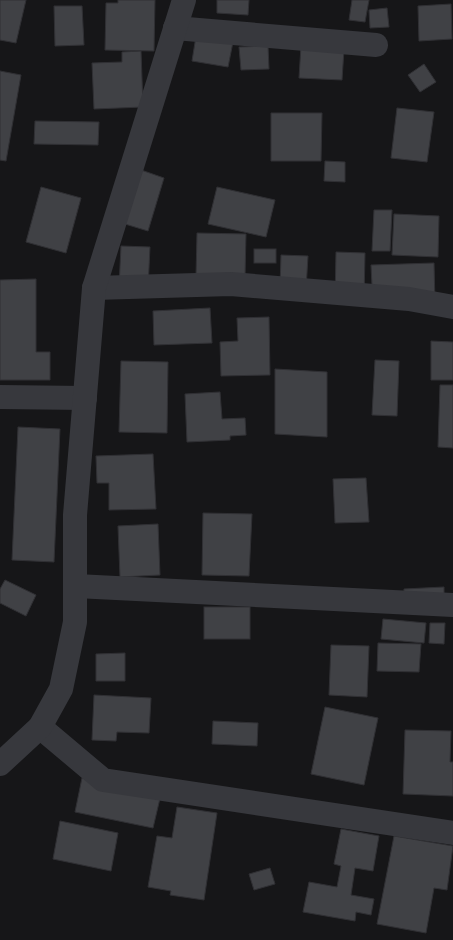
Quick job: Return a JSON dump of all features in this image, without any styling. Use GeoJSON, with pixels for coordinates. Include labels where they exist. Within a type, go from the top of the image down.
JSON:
{"type":"FeatureCollection","features":[{"type":"Feature","properties":{"kind":"street"},"geometry":{"type":"LineString","coordinates":[[0,764],[40,727],[61,689],[75,622],[75,515],[94,288],[184,0]]}},
{"type":"Feature","properties":{"kind":"street"},"geometry":{"type":"LineString","coordinates":[[175,28],[376,45]]}},
{"type":"Feature","properties":{"kind":"street"},"geometry":{"type":"LineString","coordinates":[[94,288],[231,284],[410,299],[453,307]]}},
{"type":"Feature","properties":{"kind":"street"},"geometry":{"type":"LineString","coordinates":[[0,397],[85,398]]}},
{"type":"Feature","properties":{"kind":"street"},"geometry":{"type":"LineString","coordinates":[[76,586],[453,605]]}},
{"type":"Feature","properties":{"kind":"street"},"geometry":{"type":"LineString","coordinates":[[40,727],[103,780],[453,833]]}},
{"type":"Feature","properties":{"kind":"building"},"geometry":{"type":"Polygon","coordinates":[[[0,0],[26,0],[16,43],[0,40],[0,0]]]}},
{"type":"Feature","properties":{"kind":"building"},"geometry":{"type":"Polygon","coordinates":[[[118,0],[155,0],[154,51],[105,50],[106,3],[118,3],[118,0]]]}},
{"type":"Feature","properties":{"kind":"building"},"geometry":{"type":"Polygon","coordinates":[[[217,0],[249,0],[248,15],[217,13],[217,0]]]}},
{"type":"Feature","properties":{"kind":"building"},"geometry":{"type":"Polygon","coordinates":[[[352,0],[369,0],[365,22],[349,20],[352,0]]]}},
{"type":"Feature","properties":{"kind":"building"},"geometry":{"type":"Polygon","coordinates":[[[451,4],[452,39],[419,41],[418,6],[451,4]]]}},
{"type":"Feature","properties":{"kind":"building"},"geometry":{"type":"Polygon","coordinates":[[[54,6],[82,6],[84,45],[55,46],[54,6]]]}},
{"type":"Feature","properties":{"kind":"building"},"geometry":{"type":"Polygon","coordinates":[[[387,8],[389,27],[370,28],[369,10],[387,8]]]}},
{"type":"Feature","properties":{"kind":"building"},"geometry":{"type":"Polygon","coordinates":[[[197,30],[234,37],[228,67],[192,61],[197,30]]]}},
{"type":"Feature","properties":{"kind":"building"},"geometry":{"type":"Polygon","coordinates":[[[268,46],[269,69],[241,70],[239,47],[268,46]]]}},
{"type":"Feature","properties":{"kind":"building"},"geometry":{"type":"Polygon","coordinates":[[[301,46],[344,49],[342,80],[299,78],[301,46]]]}},
{"type":"Feature","properties":{"kind":"building"},"geometry":{"type":"Polygon","coordinates":[[[141,51],[143,107],[94,109],[92,63],[122,62],[122,52],[141,51]]]}},
{"type":"Feature","properties":{"kind":"building"},"geometry":{"type":"Polygon","coordinates":[[[424,64],[436,82],[420,92],[408,75],[424,64]]]}},
{"type":"Feature","properties":{"kind":"building"},"geometry":{"type":"Polygon","coordinates":[[[0,71],[21,75],[6,161],[0,160],[0,71]]]}},
{"type":"Feature","properties":{"kind":"building"},"geometry":{"type":"Polygon","coordinates":[[[397,108],[434,112],[427,162],[391,158],[397,108]]]}},
{"type":"Feature","properties":{"kind":"building"},"geometry":{"type":"Polygon","coordinates":[[[271,113],[322,113],[321,161],[271,161],[271,113]]]}},
{"type":"Feature","properties":{"kind":"building"},"geometry":{"type":"Polygon","coordinates":[[[35,121],[99,122],[98,145],[34,144],[35,121]]]}},
{"type":"Feature","properties":{"kind":"building"},"geometry":{"type":"Polygon","coordinates":[[[325,161],[345,162],[345,182],[324,181],[325,161]]]}},
{"type":"Feature","properties":{"kind":"building"},"geometry":{"type":"Polygon","coordinates":[[[141,170],[164,178],[148,231],[125,224],[141,170]]]}},
{"type":"Feature","properties":{"kind":"building"},"geometry":{"type":"Polygon","coordinates":[[[41,187],[81,198],[66,253],[26,242],[41,187]]]}},
{"type":"Feature","properties":{"kind":"building"},"geometry":{"type":"Polygon","coordinates":[[[217,187],[275,200],[266,237],[208,224],[217,187]]]}},
{"type":"Feature","properties":{"kind":"building"},"geometry":{"type":"Polygon","coordinates":[[[374,210],[392,210],[390,251],[372,251],[374,210]]]}},
{"type":"Feature","properties":{"kind":"building"},"geometry":{"type":"Polygon","coordinates":[[[394,214],[439,216],[438,257],[392,255],[394,214]]]}},
{"type":"Feature","properties":{"kind":"building"},"geometry":{"type":"Polygon","coordinates":[[[197,233],[246,234],[245,277],[196,276],[197,233]]]}},
{"type":"Feature","properties":{"kind":"building"},"geometry":{"type":"Polygon","coordinates":[[[121,246],[150,247],[148,289],[119,287],[121,246]]]}},
{"type":"Feature","properties":{"kind":"building"},"geometry":{"type":"Polygon","coordinates":[[[254,249],[276,249],[276,263],[254,263],[254,249]]]}},
{"type":"Feature","properties":{"kind":"building"},"geometry":{"type":"Polygon","coordinates":[[[336,252],[365,253],[364,301],[335,300],[336,252]]]}},
{"type":"Feature","properties":{"kind":"building"},"geometry":{"type":"Polygon","coordinates":[[[281,255],[308,256],[306,289],[280,288],[281,255]]]}},
{"type":"Feature","properties":{"kind":"building"},"geometry":{"type":"Polygon","coordinates":[[[434,263],[435,304],[373,306],[371,265],[434,263]]]}},
{"type":"Feature","properties":{"kind":"building"},"geometry":{"type":"Polygon","coordinates":[[[36,279],[36,352],[50,352],[50,380],[0,380],[0,280],[36,279]]]}},
{"type":"Feature","properties":{"kind":"building"},"geometry":{"type":"Polygon","coordinates":[[[210,308],[212,343],[154,345],[153,311],[210,308]]]}},
{"type":"Feature","properties":{"kind":"building"},"geometry":{"type":"Polygon","coordinates":[[[269,317],[270,375],[221,376],[220,342],[238,341],[237,318],[269,317]]]}},
{"type":"Feature","properties":{"kind":"building"},"geometry":{"type":"Polygon","coordinates":[[[431,341],[453,342],[453,380],[431,380],[431,341]]]}},
{"type":"Feature","properties":{"kind":"building"},"geometry":{"type":"Polygon","coordinates":[[[375,360],[399,361],[397,416],[372,415],[375,360]]]}},
{"type":"Feature","properties":{"kind":"building"},"geometry":{"type":"Polygon","coordinates":[[[121,361],[168,362],[167,433],[119,432],[121,361]]]}},
{"type":"Feature","properties":{"kind":"building"},"geometry":{"type":"Polygon","coordinates":[[[275,369],[327,372],[327,437],[275,434],[275,369]]]}},
{"type":"Feature","properties":{"kind":"building"},"geometry":{"type":"Polygon","coordinates":[[[440,385],[453,385],[453,448],[438,447],[440,385]]]}},
{"type":"Feature","properties":{"kind":"building"},"geometry":{"type":"Polygon","coordinates":[[[220,392],[222,419],[245,418],[246,435],[230,436],[230,440],[187,442],[185,394],[220,392]]]}},
{"type":"Feature","properties":{"kind":"building"},"geometry":{"type":"Polygon","coordinates":[[[18,427],[60,429],[54,562],[12,560],[18,427]]]}},
{"type":"Feature","properties":{"kind":"building"},"geometry":{"type":"Polygon","coordinates":[[[153,454],[156,509],[109,510],[109,483],[97,483],[96,456],[153,454]]]}},
{"type":"Feature","properties":{"kind":"building"},"geometry":{"type":"Polygon","coordinates":[[[366,478],[369,522],[335,523],[333,479],[366,478]]]}},
{"type":"Feature","properties":{"kind":"building"},"geometry":{"type":"Polygon","coordinates":[[[203,513],[252,514],[249,576],[202,575],[203,513]]]}},
{"type":"Feature","properties":{"kind":"building"},"geometry":{"type":"Polygon","coordinates":[[[158,524],[160,575],[120,577],[118,526],[158,524]]]}},
{"type":"Feature","properties":{"kind":"building"},"geometry":{"type":"Polygon","coordinates":[[[5,580],[36,595],[26,616],[0,603],[0,589],[5,580]]]}},
{"type":"Feature","properties":{"kind":"building"},"geometry":{"type":"Polygon","coordinates":[[[444,587],[444,604],[404,606],[404,589],[444,587]]]}},
{"type":"Feature","properties":{"kind":"building"},"geometry":{"type":"Polygon","coordinates":[[[204,607],[250,607],[250,639],[204,639],[204,607]]]}},
{"type":"Feature","properties":{"kind":"building"},"geometry":{"type":"Polygon","coordinates":[[[383,619],[426,623],[424,643],[381,639],[383,619]]]}},
{"type":"Feature","properties":{"kind":"building"},"geometry":{"type":"Polygon","coordinates":[[[430,623],[445,623],[444,644],[429,643],[430,623]]]}},
{"type":"Feature","properties":{"kind":"building"},"geometry":{"type":"Polygon","coordinates":[[[378,643],[421,644],[419,672],[377,671],[378,643]]]}},
{"type":"Feature","properties":{"kind":"building"},"geometry":{"type":"Polygon","coordinates":[[[331,645],[369,646],[367,697],[329,695],[331,645]]]}},
{"type":"Feature","properties":{"kind":"building"},"geometry":{"type":"Polygon","coordinates":[[[125,653],[125,681],[96,681],[96,654],[125,653]]]}},
{"type":"Feature","properties":{"kind":"building"},"geometry":{"type":"Polygon","coordinates":[[[94,695],[151,698],[149,733],[117,732],[116,741],[92,740],[94,695]]]}},
{"type":"Feature","properties":{"kind":"building"},"geometry":{"type":"Polygon","coordinates":[[[325,707],[378,718],[364,785],[311,774],[325,707]]]}},
{"type":"Feature","properties":{"kind":"building"},"geometry":{"type":"Polygon","coordinates":[[[213,721],[258,723],[257,746],[212,744],[213,721]]]}},
{"type":"Feature","properties":{"kind":"building"},"geometry":{"type":"Polygon","coordinates":[[[405,730],[451,731],[450,762],[453,762],[453,796],[403,794],[405,730]]]}},
{"type":"Feature","properties":{"kind":"building"},"geometry":{"type":"Polygon","coordinates":[[[82,778],[161,794],[153,828],[75,812],[82,778]]]}},
{"type":"Feature","properties":{"kind":"building"},"geometry":{"type":"Polygon","coordinates":[[[177,807],[217,813],[204,900],[170,895],[171,891],[148,887],[157,836],[172,838],[177,807]]]}},
{"type":"Feature","properties":{"kind":"building"},"geometry":{"type":"Polygon","coordinates":[[[60,821],[118,833],[111,871],[53,859],[60,821]]]}},
{"type":"Feature","properties":{"kind":"building"},"geometry":{"type":"Polygon","coordinates":[[[341,829],[379,836],[373,871],[355,868],[351,895],[374,899],[371,915],[356,912],[355,921],[303,912],[309,882],[337,887],[341,866],[334,864],[341,829]]]}},
{"type":"Feature","properties":{"kind":"building"},"geometry":{"type":"Polygon","coordinates":[[[394,836],[453,846],[447,890],[434,888],[426,933],[377,924],[394,836]]]}},
{"type":"Feature","properties":{"kind":"building"},"geometry":{"type":"Polygon","coordinates":[[[270,868],[275,884],[254,890],[249,874],[270,868]]]}}]}
